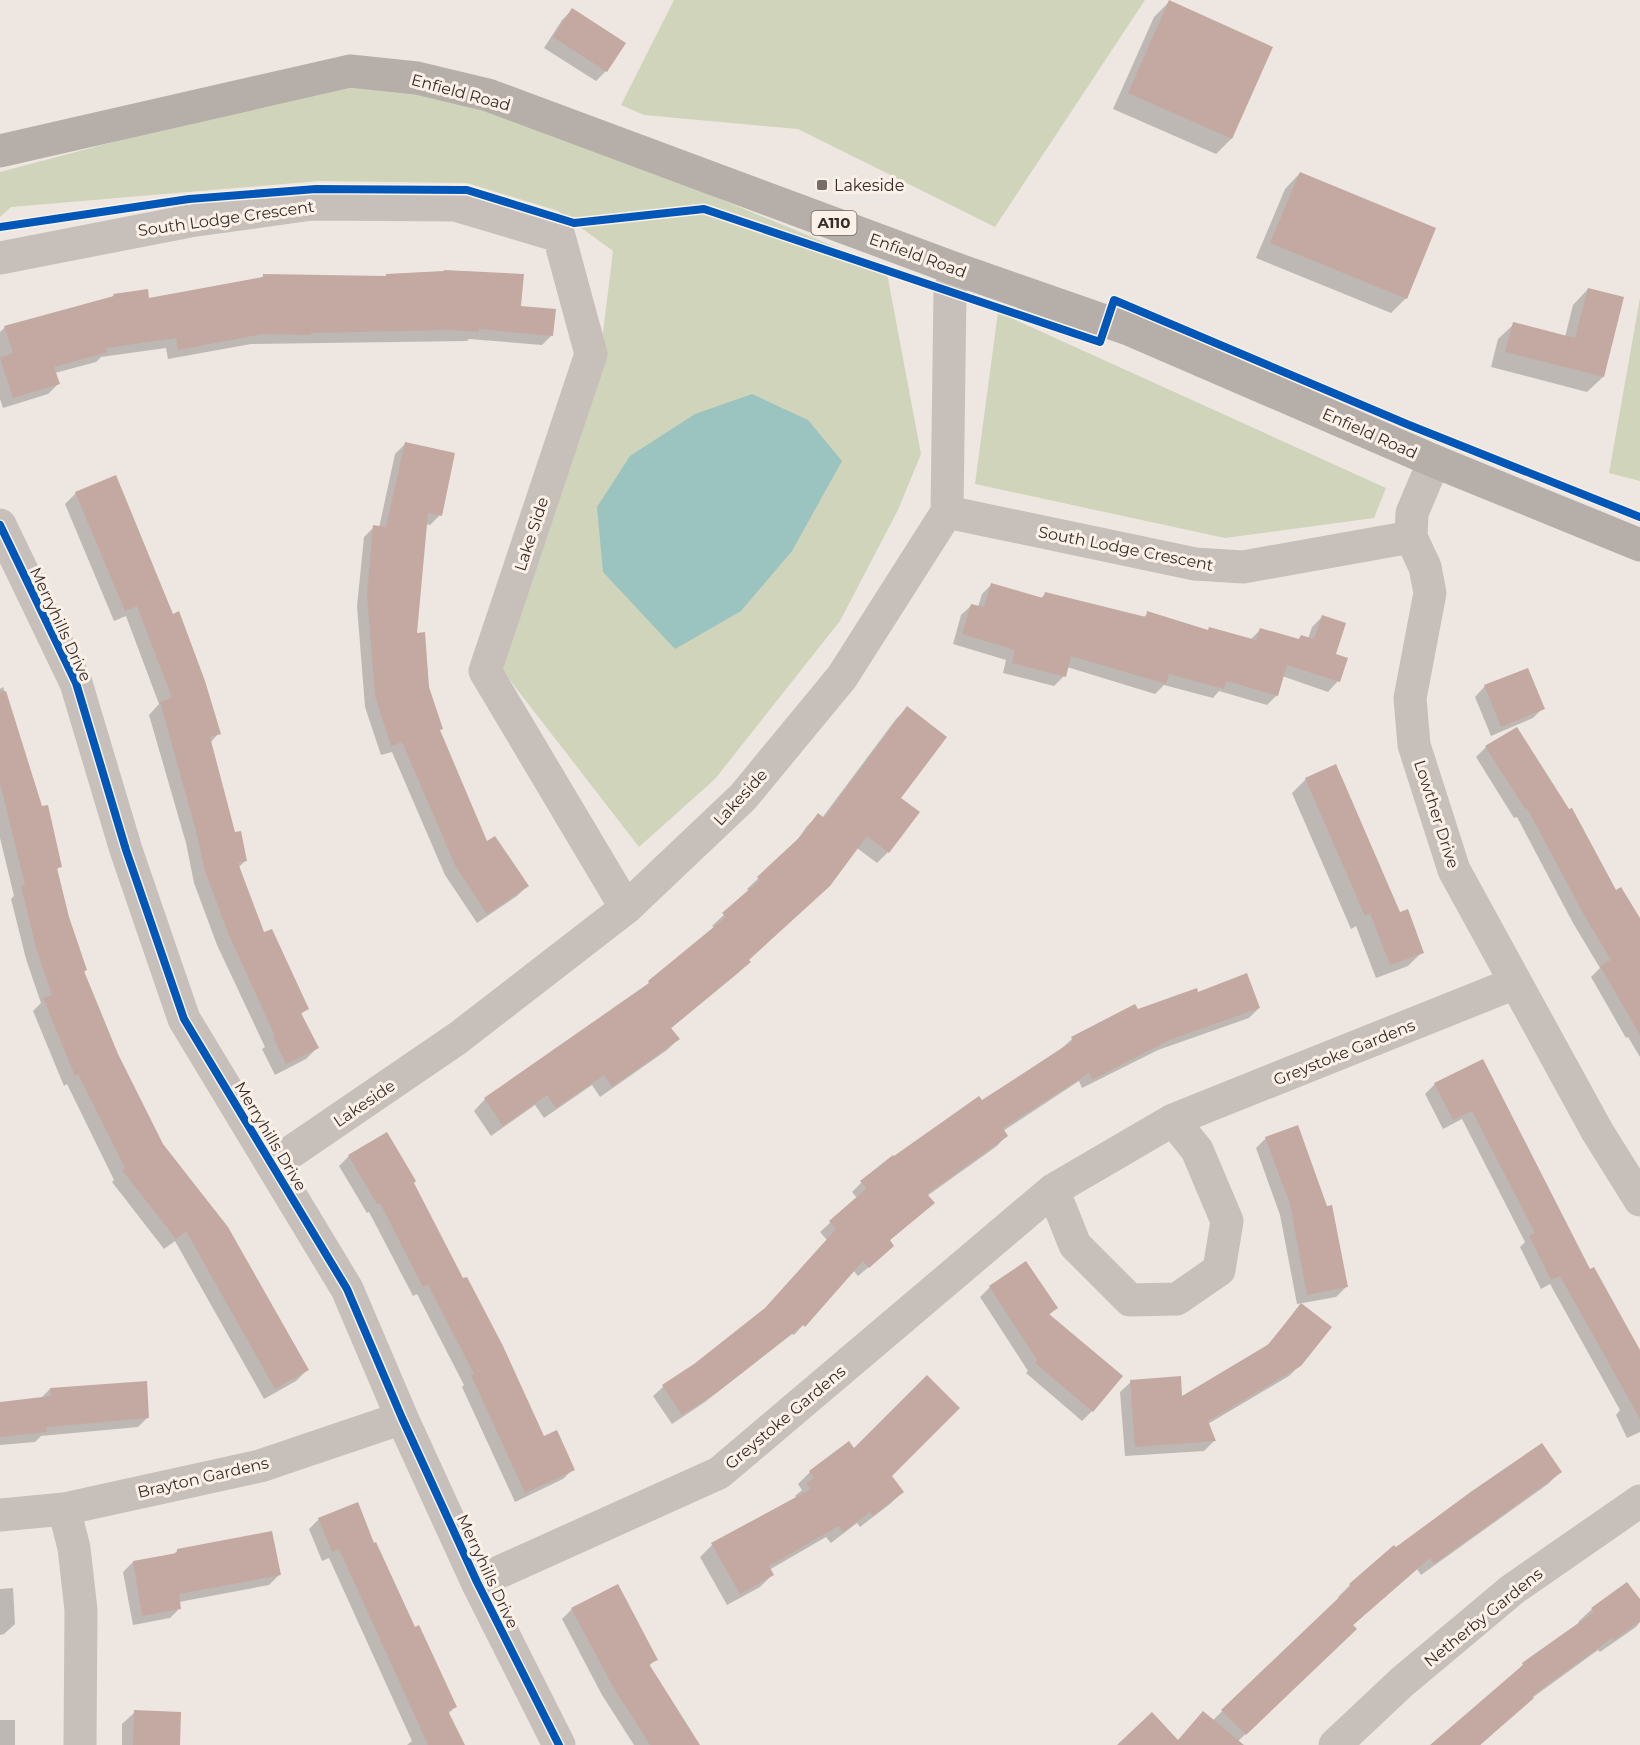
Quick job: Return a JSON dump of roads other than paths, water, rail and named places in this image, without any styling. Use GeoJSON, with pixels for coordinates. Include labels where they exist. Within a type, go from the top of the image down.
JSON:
{"type":"FeatureCollection","features":[{"type":"Feature","properties":{"kind":"main road","name":"Enfield Road"},"geometry":{"type":"LineString","coordinates":[[0,150],[350,71],[417,78],[488,95],[956,269],[1131,330],[1434,461],[1640,544]]}},
{"type":"Feature","properties":{"kind":"street","name":"South Lodge Crescent"},"geometry":{"type":"LineString","coordinates":[[0,258],[190,221],[312,204],[455,205]]}},
{"type":"Feature","properties":{"kind":"street","name":"Lake Side"},"geometry":{"type":"LineString","coordinates":[[455,205],[559,236],[591,354],[485,671],[626,908]]}},
{"type":"Feature","properties":{"kind":"street"},"geometry":{"type":"LineString","coordinates":[[947,513],[950,291],[956,269]]}},
{"type":"Feature","properties":{"kind":"street","name":"Lowther Drive"},"geometry":{"type":"LineString","coordinates":[[1434,461],[1412,513],[1412,537],[1425,567],[1430,593],[1410,698],[1414,745],[1454,870],[1597,1131],[1640,1200]]}},
{"type":"Feature","properties":{"kind":"street","name":"South Lodge Crescent"},"geometry":{"type":"LineString","coordinates":[[947,513],[1195,564],[1243,567],[1412,537]]}},
{"type":"Feature","properties":{"kind":"street","name":"Lakeside"},"geometry":{"type":"LineString","coordinates":[[272,1165],[458,1038],[626,908],[743,797],[842,677],[947,513]]}},
{"type":"Feature","properties":{"kind":"street","name":"Merryhills Drive"},"geometry":{"type":"LineString","coordinates":[[0,525],[76,683],[126,850],[184,1019],[347,1289],[402,1418],[477,1582],[559,1745]]}},
{"type":"Feature","properties":{"kind":"street","name":"Greystoke Gardens"},"geometry":{"type":"LineString","coordinates":[[477,1582],[719,1473],[1053,1190],[1173,1120],[1515,983]]}},
{"type":"Feature","properties":{"kind":"street"},"geometry":{"type":"LineString","coordinates":[[1053,1190],[1075,1245],[1130,1300],[1177,1299],[1219,1270],[1227,1221],[1197,1150],[1173,1120]]}},
{"type":"Feature","properties":{"kind":"street","name":"Brayton Gardens"},"geometry":{"type":"LineString","coordinates":[[0,1515],[64,1509],[260,1466],[402,1418]]}},
{"type":"Feature","properties":{"kind":"street","name":"Netherby Gardens"},"geometry":{"type":"LineString","coordinates":[[1335,1745],[1402,1682],[1513,1588],[1640,1501]]}},
{"type":"Feature","properties":{"kind":"street"},"geometry":{"type":"LineString","coordinates":[[64,1509],[74,1548],[81,1610],[80,1745]]}},
{"type":"Feature","properties":{"kind":"water"},"geometry":{"type":"Polygon","coordinates":[[[752,394],[808,420],[842,461],[792,551],[741,611],[675,649],[603,572],[597,507],[630,456],[695,414],[752,394]]]}},
{"type":"Feature","properties":{"kind":"place","name":"Lakeside"},"geometry":{"type":"Point","coordinates":[822,185]}}]}
